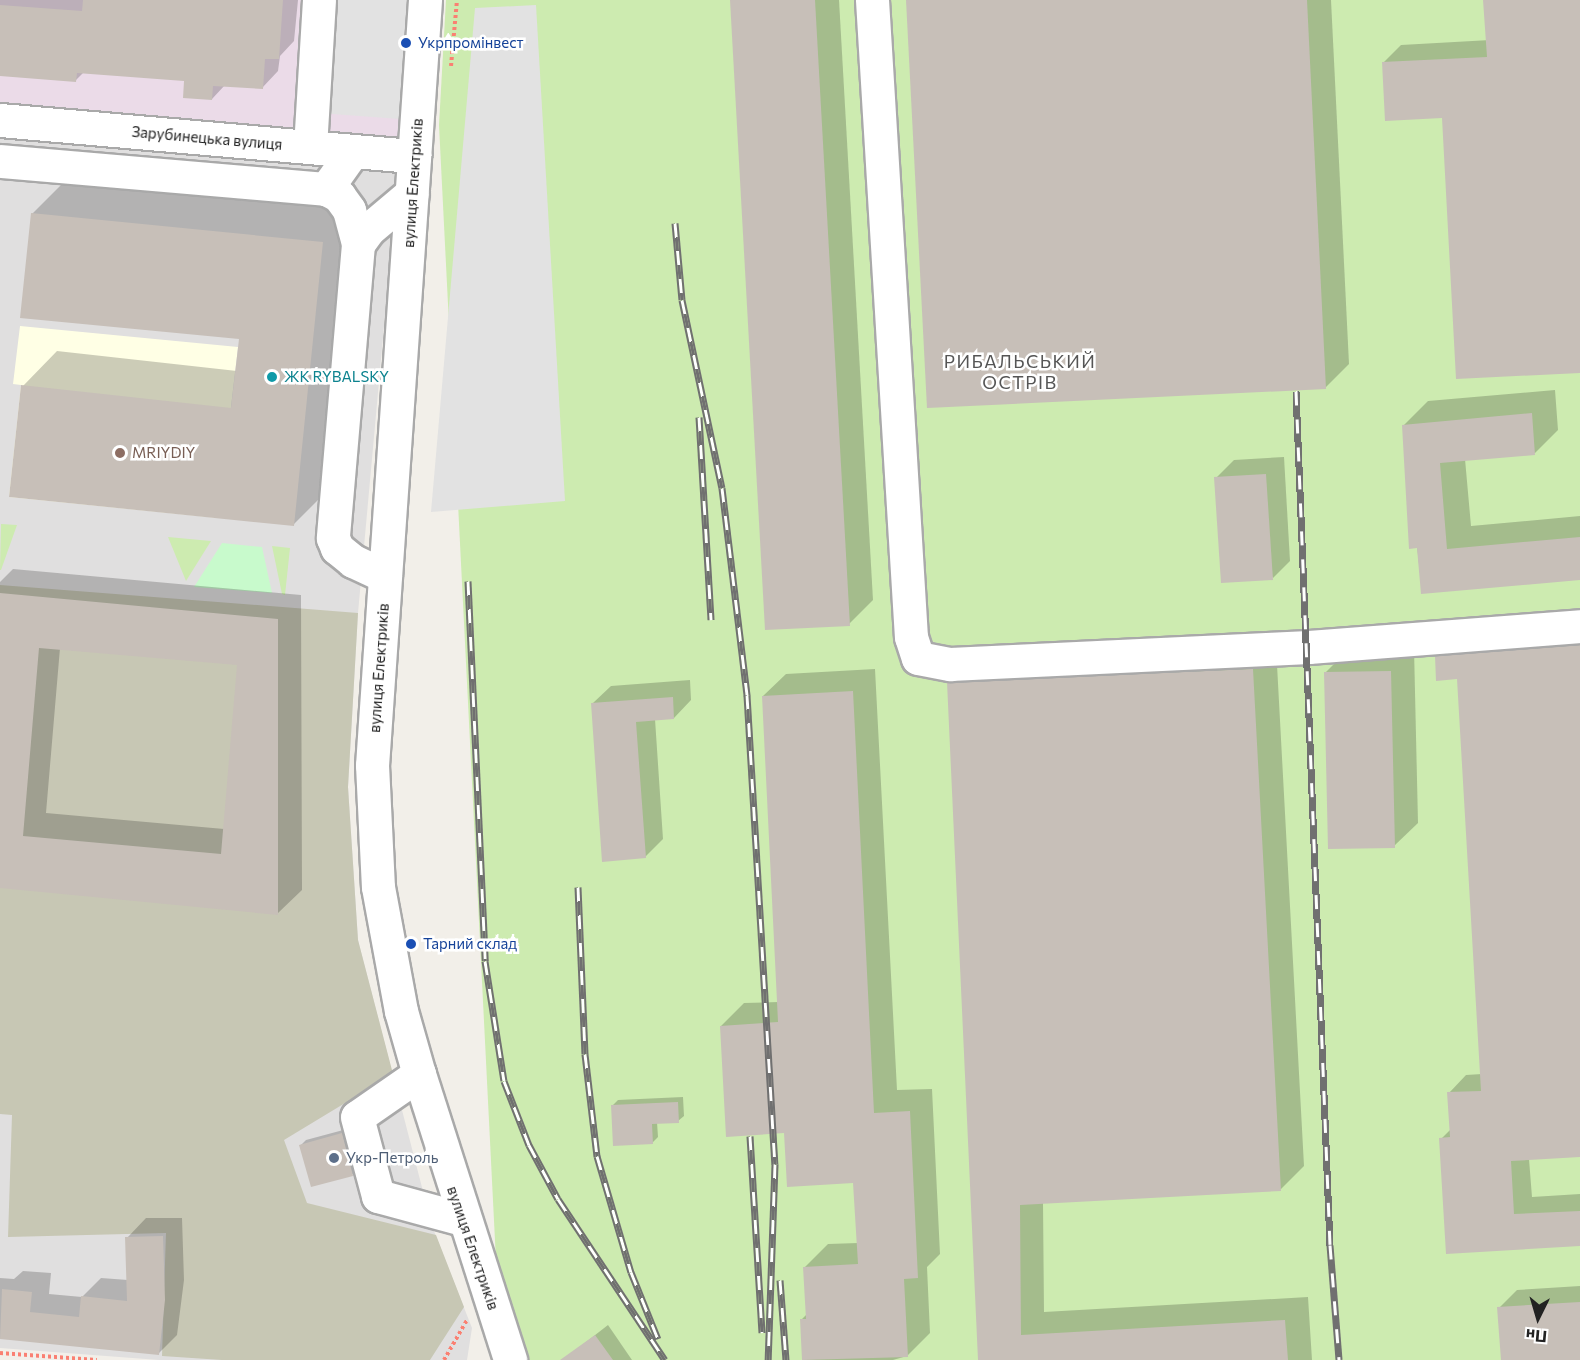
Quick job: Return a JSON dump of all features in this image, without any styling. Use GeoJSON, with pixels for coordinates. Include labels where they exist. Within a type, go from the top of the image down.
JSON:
{"type":"FeatureCollection","features":[{"type":"Feature","properties":{"kind":"street"},"geometry":{"type":"LineString","coordinates":[[310,147],[319,0]]}},
{"type":"Feature","properties":{"kind":"street","name":"вулиця Електриків"},"geometry":{"type":"LineString","coordinates":[[425,0],[372,765],[378,887],[401,1011],[462,1219],[482,1320],[493,1360]]}},
{"type":"Feature","properties":{"kind":"street"},"geometry":{"type":"LineString","coordinates":[[872,0],[911,637],[918,658],[950,664],[1285,648],[1580,626]]}},
{"type":"Feature","properties":{"kind":"street","name":"Зарубинецька вулиця"},"geometry":{"type":"LineString","coordinates":[[0,120],[414,156]]}},
{"type":"Feature","properties":{"kind":"street"},"geometry":{"type":"LineString","coordinates":[[326,189],[353,151]]}},
{"type":"Feature","properties":{"kind":"street"},"geometry":{"type":"LineString","coordinates":[[0,161],[326,189],[339,196],[349,210],[358,244],[333,538],[337,548],[353,561],[385,576]]}},
{"type":"Feature","properties":{"kind":"street"},"geometry":{"type":"LineString","coordinates":[[358,244],[368,230],[412,193]]}},
{"type":"Feature","properties":{"kind":"street"},"geometry":{"type":"LineString","coordinates":[[419,1074],[357,1117],[378,1196],[462,1219]]}},
{"type":"Feature","properties":{"kind":"street","name":"вулиця Електриків"},"geometry":{"type":"LineString","coordinates":[[482,1320],[510,1360]]}},
{"type":"Feature","properties":{"kind":"path"},"geometry":{"type":"LineString","coordinates":[[451,70],[457,0]]}},
{"type":"Feature","properties":{"kind":"path"},"geometry":{"type":"LineString","coordinates":[[444,1360],[482,1320]]}},
{"type":"Feature","properties":{"kind":"path"},"geometry":{"type":"LineString","coordinates":[[0,1353],[97,1360]]}},
{"type":"Feature","properties":{"kind":"shaded area"},"geometry":{"type":"Polygon","coordinates":[[[0,0],[418,0],[408,146],[0,108],[0,0]]]}},
{"type":"Feature","properties":{"kind":"shaded area"},"geometry":{"type":"Polygon","coordinates":[[[328,0],[409,0],[400,119],[319,113],[328,0]]]}},
{"type":"Feature","properties":{"kind":"shaded area"},"geometry":{"type":"Polygon","coordinates":[[[536,5],[565,501],[431,512],[475,8],[536,5]]]}},
{"type":"Feature","properties":{"kind":"shaded area"},"geometry":{"type":"Polygon","coordinates":[[[0,138],[398,172],[358,613],[348,787],[358,940],[432,1226],[472,1328],[467,1360],[159,1360],[0,1348],[0,138]]]}},
{"type":"Feature","properties":{"kind":"shaded area","name":"MRIYDIY"},"geometry":{"type":"Polygon","coordinates":[[[20,326],[238,347],[218,518],[9,497],[21,385],[13,384],[20,326]]]}},
{"type":"Feature","properties":{"kind":"shaded area"},"geometry":{"type":"Polygon","coordinates":[[[0,585],[358,613],[348,787],[358,940],[393,1074],[284,1140],[307,1203],[436,1235],[464,1307],[430,1360],[222,1360],[162,1356],[166,1233],[8,1237],[12,1115],[0,1114],[0,585]]]}},
{"type":"Feature","properties":{"kind":"green space"},"geometry":{"type":"Polygon","coordinates":[[[446,0],[1580,0],[1580,1360],[501,1360],[439,125],[446,0]]]}},
{"type":"Feature","properties":{"kind":"green space"},"geometry":{"type":"Polygon","coordinates":[[[1,524],[17,525],[0,570],[1,524]]]}},
{"type":"Feature","properties":{"kind":"green space"},"geometry":{"type":"Polygon","coordinates":[[[168,537],[211,541],[186,581],[168,537]]]}},
{"type":"Feature","properties":{"kind":"green space"},"geometry":{"type":"Polygon","coordinates":[[[222,543],[262,547],[272,593],[194,587],[222,543]]]}},
{"type":"Feature","properties":{"kind":"green space"},"geometry":{"type":"Polygon","coordinates":[[[272,546],[290,548],[285,595],[282,594],[272,546]]]}},
{"type":"Feature","properties":{"kind":"building"},"geometry":{"type":"Polygon","coordinates":[[[83,0],[283,0],[279,59],[265,59],[263,89],[213,86],[212,100],[183,98],[184,81],[77,73],[76,82],[0,76],[0,5],[82,11],[83,0]]]}},
{"type":"Feature","properties":{"kind":"building"},"geometry":{"type":"Polygon","coordinates":[[[730,0],[815,0],[850,626],[765,630],[730,0]]]}},
{"type":"Feature","properties":{"kind":"building"},"geometry":{"type":"Polygon","coordinates":[[[906,0],[1307,0],[1326,389],[927,408],[906,0]]]}},
{"type":"Feature","properties":{"kind":"building"},"geometry":{"type":"Polygon","coordinates":[[[1483,0],[1580,0],[1580,373],[1456,379],[1442,118],[1385,121],[1382,62],[1487,57],[1483,0]]]}},
{"type":"Feature","properties":{"kind":"building"},"geometry":{"type":"Polygon","coordinates":[[[31,213],[323,242],[294,526],[9,497],[21,385],[231,408],[239,339],[20,318],[31,213]]]}},
{"type":"Feature","properties":{"kind":"building"},"geometry":{"type":"Polygon","coordinates":[[[1532,413],[1535,455],[1440,463],[1447,549],[1580,537],[1580,580],[1421,594],[1417,548],[1409,549],[1402,425],[1532,413]]]}},
{"type":"Feature","properties":{"kind":"building"},"geometry":{"type":"Polygon","coordinates":[[[1266,474],[1273,580],[1221,583],[1214,477],[1266,474]]]}},
{"type":"Feature","properties":{"kind":"building"},"geometry":{"type":"Polygon","coordinates":[[[0,593],[278,619],[278,915],[0,888],[0,593]],[[39,648],[23,836],[221,854],[237,665],[39,648]]]}},
{"type":"Feature","properties":{"kind":"building"},"geometry":{"type":"Polygon","coordinates":[[[1580,645],[1580,1157],[1511,1161],[1514,1214],[1580,1211],[1580,1246],[1446,1254],[1439,1138],[1450,1137],[1447,1092],[1481,1091],[1457,679],[1436,681],[1435,656],[1580,645]]]}},
{"type":"Feature","properties":{"kind":"building"},"geometry":{"type":"Polygon","coordinates":[[[1253,669],[1281,1191],[1020,1205],[1021,1335],[1285,1320],[1288,1360],[978,1360],[947,682],[1253,669]]]}},
{"type":"Feature","properties":{"kind":"building"},"geometry":{"type":"Polygon","coordinates":[[[1391,671],[1395,848],[1328,849],[1324,672],[1391,671]]]}},
{"type":"Feature","properties":{"kind":"building"},"geometry":{"type":"Polygon","coordinates":[[[853,691],[874,1113],[910,1111],[918,1278],[904,1279],[908,1357],[802,1360],[800,1319],[806,1319],[803,1267],[858,1264],[853,1183],[787,1187],[784,1133],[726,1137],[720,1026],[778,1022],[762,696],[853,691]]]}},
{"type":"Feature","properties":{"kind":"building"},"geometry":{"type":"Polygon","coordinates":[[[673,697],[674,719],[636,722],[646,858],[602,862],[591,703],[673,697]]]}},
{"type":"Feature","properties":{"kind":"building"},"geometry":{"type":"Polygon","coordinates":[[[678,1102],[679,1123],[652,1124],[653,1144],[613,1146],[611,1105],[678,1102]]]}},
{"type":"Feature","properties":{"kind":"building","name":"Укр-Петроль"},"geometry":{"type":"Polygon","coordinates":[[[342,1133],[353,1176],[311,1187],[299,1145],[342,1133]]]}},
{"type":"Feature","properties":{"kind":"building"},"geometry":{"type":"Polygon","coordinates":[[[163,1236],[165,1300],[159,1355],[0,1339],[2,1289],[32,1292],[30,1312],[79,1317],[81,1296],[127,1301],[125,1237],[163,1236]]]}},
{"type":"Feature","properties":{"kind":"building"},"geometry":{"type":"Polygon","coordinates":[[[1580,1302],[1580,1360],[1501,1360],[1497,1307],[1580,1302]]]}},
{"type":"Feature","properties":{"kind":"building"},"geometry":{"type":"Polygon","coordinates":[[[595,1335],[613,1360],[560,1360],[595,1335]]]}},
{"type":"Feature","properties":{"kind":"railway"},"geometry":{"type":"LineString","coordinates":[[675,223],[682,300],[722,488],[747,695],[775,1164],[768,1360]]}},
{"type":"Feature","properties":{"kind":"railway"},"geometry":{"type":"LineString","coordinates":[[1296,391],[1330,1245],[1339,1360]]}},
{"type":"Feature","properties":{"kind":"railway"},"geometry":{"type":"LineString","coordinates":[[699,417],[711,620]]}},
{"type":"Feature","properties":{"kind":"railway"},"geometry":{"type":"LineString","coordinates":[[468,581],[485,961],[504,1081],[529,1145],[558,1199],[665,1360]]}},
{"type":"Feature","properties":{"kind":"railway"},"geometry":{"type":"LineString","coordinates":[[578,887],[585,1054],[597,1156],[631,1272],[658,1339]]}},
{"type":"Feature","properties":{"kind":"railway"},"geometry":{"type":"LineString","coordinates":[[750,1136],[762,1333]]}},
{"type":"Feature","properties":{"kind":"railway"},"geometry":{"type":"LineString","coordinates":[[780,1280],[786,1360]]}},
{"type":"Feature","properties":{"kind":"place","name":"Укрпромінвест"},"geometry":{"type":"Point","coordinates":[406,43]}},
{"type":"Feature","properties":{"kind":"place","name":"ЖК RYBALSKY"},"geometry":{"type":"Point","coordinates":[272,377]}},
{"type":"Feature","properties":{"kind":"place","name":"MRIYDIY"},"geometry":{"type":"Point","coordinates":[120,453]}},
{"type":"Feature","properties":{"kind":"place","name":"Тарний склад"},"geometry":{"type":"Point","coordinates":[411,944]}},
{"type":"Feature","properties":{"kind":"place","name":"Укр-Петроль"},"geometry":{"type":"Point","coordinates":[334,1158]}},
{"type":"Feature","properties":{"kind":"district","name":"РИБАЛЬСЬКИЙ ОСТРІВ"},"geometry":{"type":"Point","coordinates":[1020,372]}}]}
